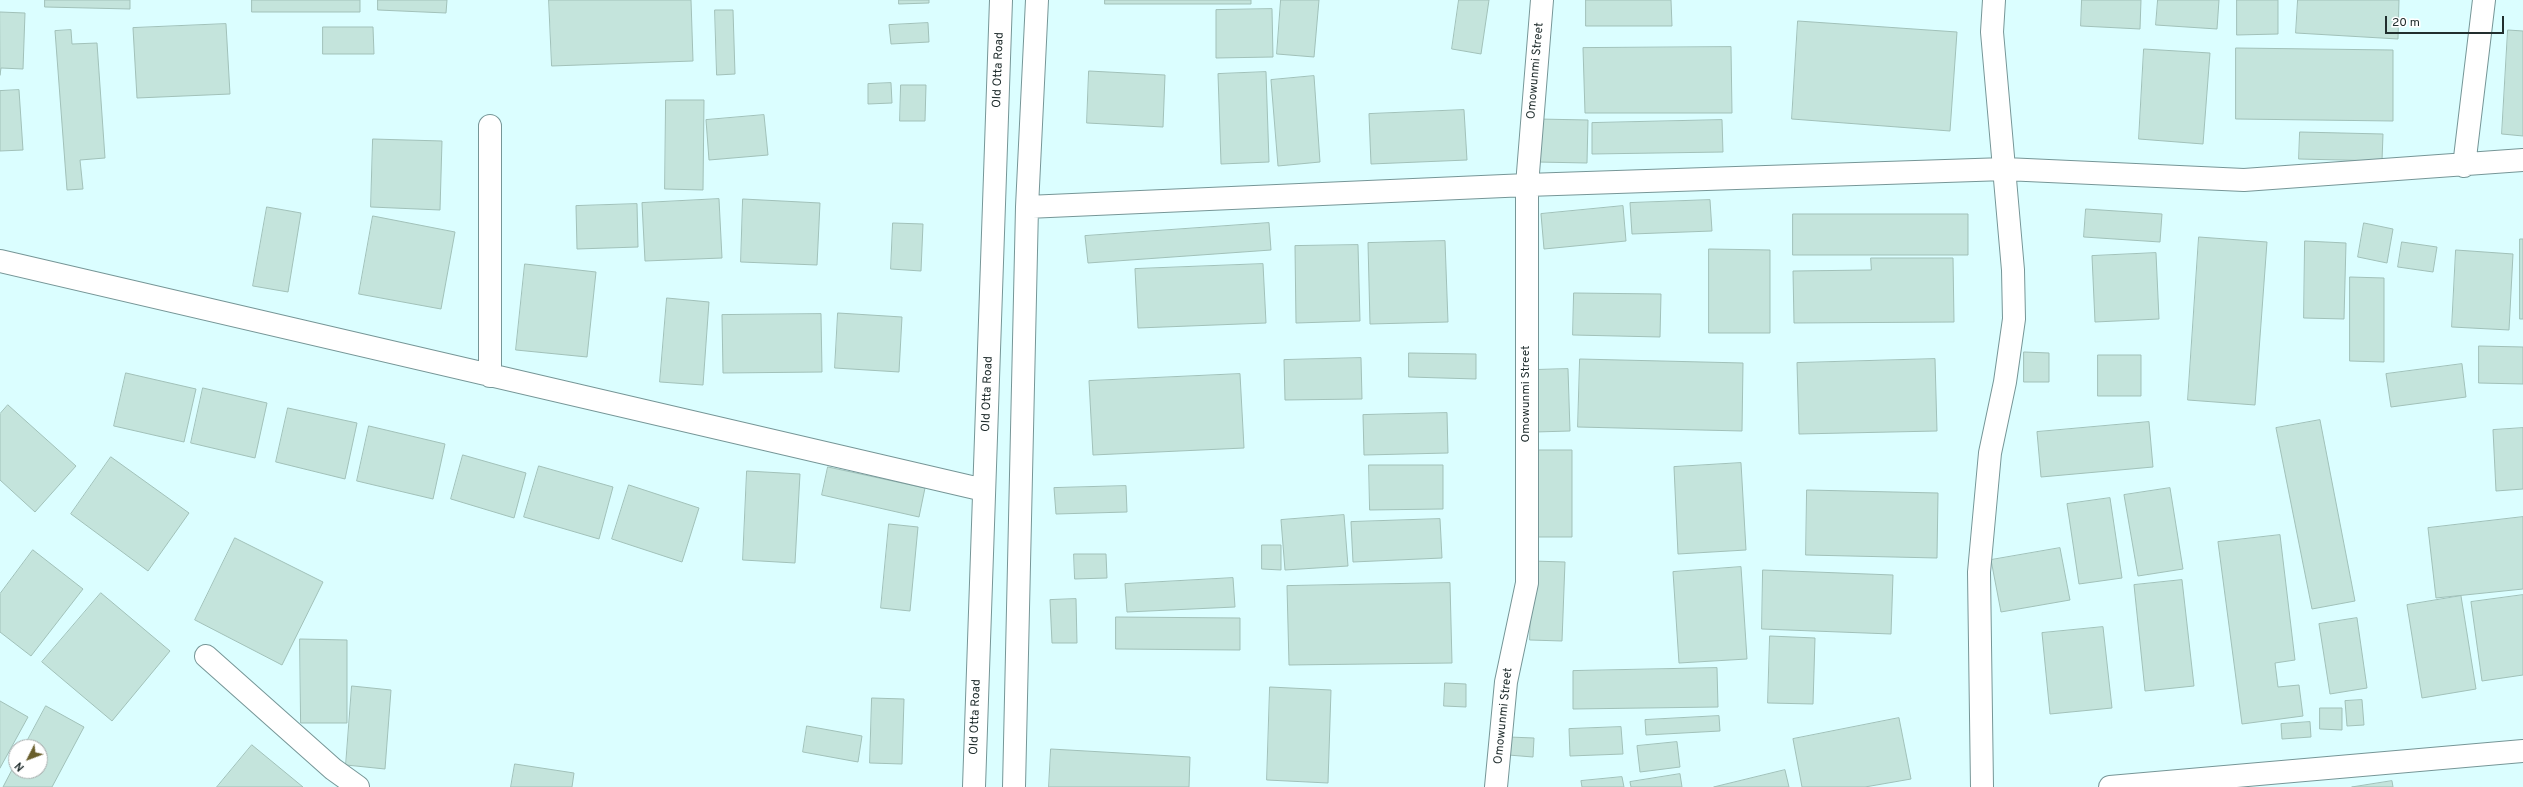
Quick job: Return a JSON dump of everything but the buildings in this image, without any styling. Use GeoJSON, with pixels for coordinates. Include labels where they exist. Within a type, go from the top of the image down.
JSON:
{"type":"FeatureCollection","features":[{"type":"Feature","properties":{"kind":"street","name":"Old Otta Road"},"geometry":{"type":"LineString","coordinates":[[974,787],[1001,0]]}},
{"type":"Feature","properties":{"kind":"street"},"geometry":{"type":"LineString","coordinates":[[1014,787],[1027,207],[1037,0]]}},
{"type":"Feature","properties":{"kind":"street","name":"Omowunmi Street"},"geometry":{"type":"LineString","coordinates":[[1496,787],[1506,682],[1526,583],[1527,185],[1542,0]]}},
{"type":"Feature","properties":{"kind":"street"},"geometry":{"type":"LineString","coordinates":[[1982,787],[1979,572],[1990,454],[2005,382],[2014,319],[2013,270],[1992,32],[1994,0]]}},
{"type":"Feature","properties":{"kind":"street"},"geometry":{"type":"LineString","coordinates":[[2464,166],[2484,0]]}},
{"type":"Feature","properties":{"kind":"street"},"geometry":{"type":"LineString","coordinates":[[490,126],[490,376]]}},
{"type":"Feature","properties":{"kind":"street"},"geometry":{"type":"LineString","coordinates":[[1027,207],[1527,185],[2005,169],[2244,180],[2464,166],[2523,160]]}},
{"type":"Feature","properties":{"kind":"street"},"geometry":{"type":"LineString","coordinates":[[0,261],[984,490]]}},
{"type":"Feature","properties":{"kind":"street"},"geometry":{"type":"LineString","coordinates":[[206,656],[333,769],[358,787]]}},
{"type":"Feature","properties":{"kind":"street"},"geometry":{"type":"LineString","coordinates":[[2110,787],[2523,751]]}}]}
